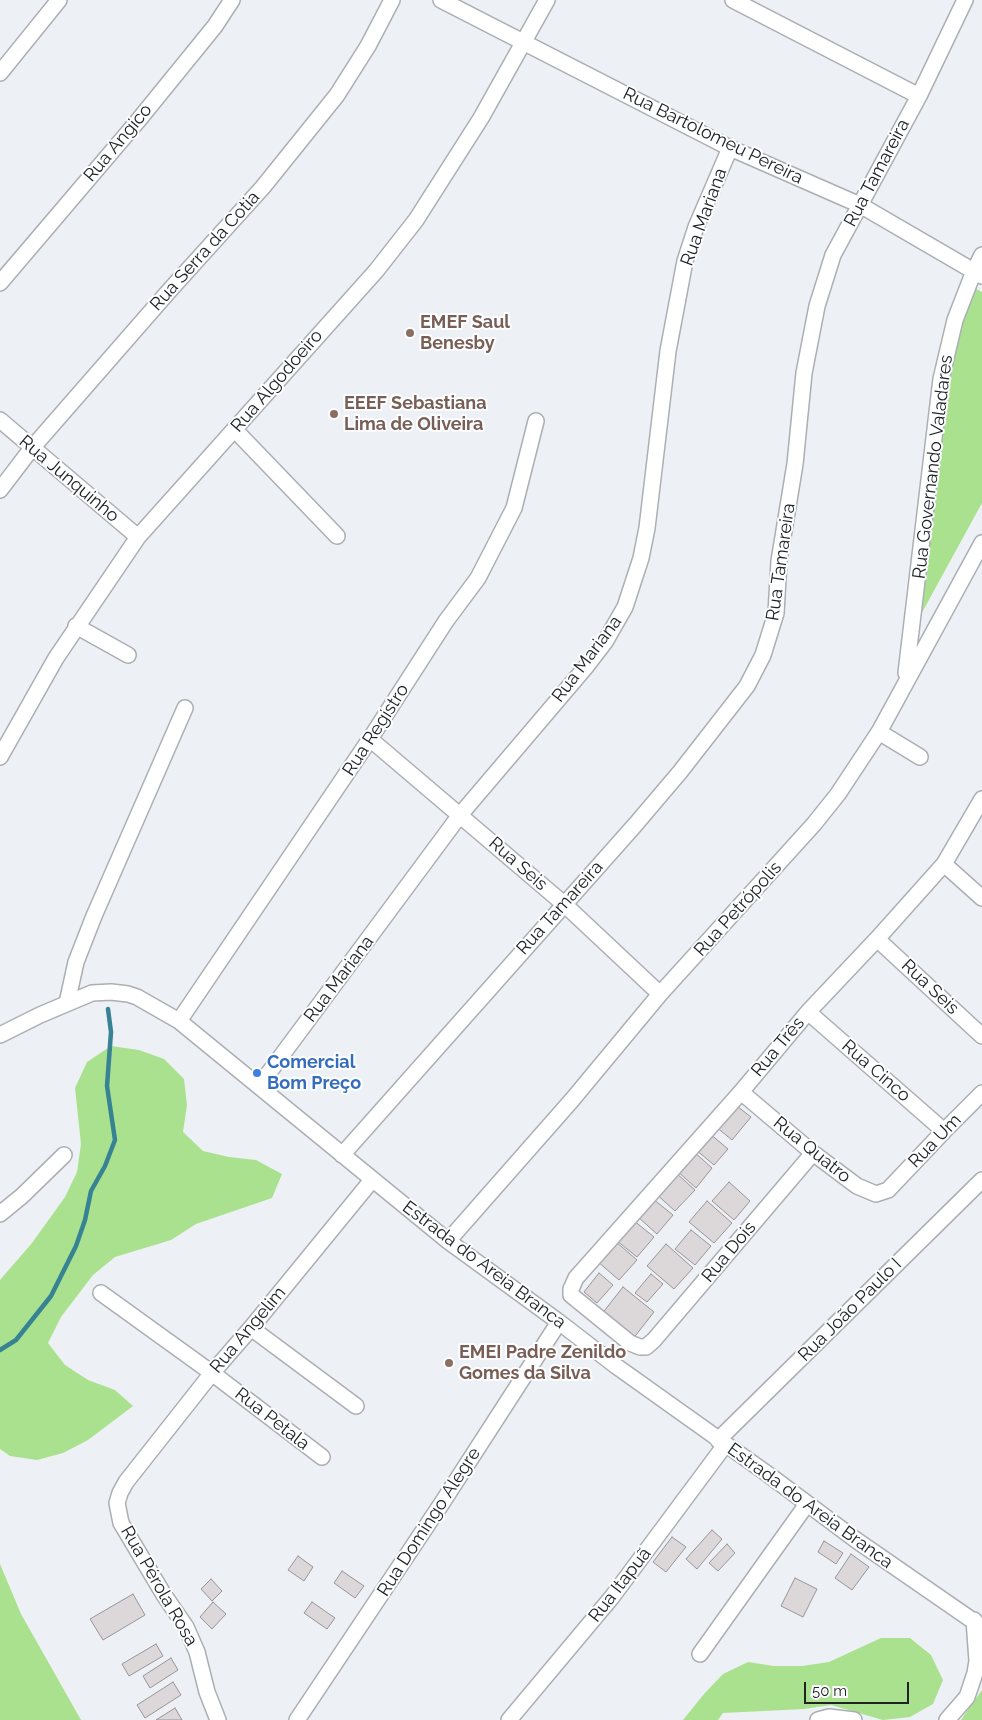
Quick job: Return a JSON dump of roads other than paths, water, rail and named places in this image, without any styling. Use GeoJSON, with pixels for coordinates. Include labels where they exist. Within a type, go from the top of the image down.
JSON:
{"type":"FeatureCollection","features":[{"type":"Feature","properties":{"kind":"street"},"geometry":{"type":"LineString","coordinates":[[0,73],[59,0]]}},
{"type":"Feature","properties":{"kind":"street","name":"Rua Angico"},"geometry":{"type":"LineString","coordinates":[[0,283],[137,122],[215,26],[232,0]]}},
{"type":"Feature","properties":{"kind":"street","name":"Rua Serra da Cotia"},"geometry":{"type":"LineString","coordinates":[[0,490],[32,448],[263,187],[337,96],[368,46],[392,0]]}},
{"type":"Feature","properties":{"kind":"street","name":"Rua Bartolomeu Pereira"},"geometry":{"type":"LineString","coordinates":[[442,0],[730,148],[860,205],[978,273]]}},
{"type":"Feature","properties":{"kind":"street","name":"Rua Algodoeiro"},"geometry":{"type":"LineString","coordinates":[[0,757],[76,626],[138,537],[376,270],[416,220],[481,118],[547,0]]}},
{"type":"Feature","properties":{"kind":"street"},"geometry":{"type":"LineString","coordinates":[[733,0],[919,96]]}},
{"type":"Feature","properties":{"kind":"street","name":"Rua Tamareira"},"geometry":{"type":"LineString","coordinates":[[342,1155],[680,772],[747,686],[763,655],[776,613],[779,561],[795,464],[804,373],[817,306],[833,255],[919,96],[965,0]]}},
{"type":"Feature","properties":{"kind":"street","name":"Rua Mariana"},"geometry":{"type":"LineString","coordinates":[[259,1086],[460,815],[585,668],[609,635],[625,607],[641,558],[648,528],[668,351],[685,261],[696,227],[730,148]]}},
{"type":"Feature","properties":{"kind":"street","name":"Rua Governando Valadares"},"geometry":{"type":"LineString","coordinates":[[905,684],[941,379],[955,320],[978,273],[982,255]]}},
{"type":"Feature","properties":{"kind":"street","name":"Rua Junquinho"},"geometry":{"type":"LineString","coordinates":[[0,420],[138,537]]}},
{"type":"Feature","properties":{"kind":"street","name":"Rua Registro"},"geometry":{"type":"LineString","coordinates":[[179,1021],[370,739],[446,621],[478,578],[514,508],[536,421]]}},
{"type":"Feature","properties":{"kind":"street"},"geometry":{"type":"LineString","coordinates":[[235,430],[337,536]]}},
{"type":"Feature","properties":{"kind":"street","name":"Rua Petrópolis"},"geometry":{"type":"LineString","coordinates":[[448,1242],[572,1100],[660,994],[814,824],[838,794],[879,732],[982,544]]}},
{"type":"Feature","properties":{"kind":"street"},"geometry":{"type":"LineString","coordinates":[[76,626],[128,655]]}},
{"type":"Feature","properties":{"kind":"street"},"geometry":{"type":"LineString","coordinates":[[67,1003],[76,962],[94,916],[185,708]]}},
{"type":"Feature","properties":{"kind":"street"},"geometry":{"type":"LineString","coordinates":[[879,732],[920,757]]}},
{"type":"Feature","properties":{"kind":"street","name":"Rua Seis"},"geometry":{"type":"LineString","coordinates":[[370,739],[564,904],[660,994]]}},
{"type":"Feature","properties":{"kind":"street","name":"Rua Três"},"geometry":{"type":"LineString","coordinates":[[643,1348],[630,1343],[571,1295],[571,1289],[576,1278],[741,1092],[808,1012],[944,864],[982,800]]}},
{"type":"Feature","properties":{"kind":"street"},"geometry":{"type":"LineString","coordinates":[[944,864],[982,898]]}},
{"type":"Feature","properties":{"kind":"street","name":"Rua Seis"},"geometry":{"type":"LineString","coordinates":[[877,939],[982,1036]]}},
{"type":"Feature","properties":{"kind":"street","name":"Estrada do Areia Branca"},"geometry":{"type":"LineString","coordinates":[[0,1035],[92,993],[123,993],[137,997],[179,1021],[448,1242],[856,1540],[978,1623]]}},
{"type":"Feature","properties":{"kind":"street","name":"Rua Cinco"},"geometry":{"type":"LineString","coordinates":[[808,1012],[944,1131]]}},
{"type":"Feature","properties":{"kind":"street","name":"Rua Quatro"},"geometry":{"type":"LineString","coordinates":[[741,1092],[813,1153],[857,1186],[876,1194],[888,1190]]}},
{"type":"Feature","properties":{"kind":"street","name":"Rua Um"},"geometry":{"type":"LineString","coordinates":[[888,1190],[982,1093]]}},
{"type":"Feature","properties":{"kind":"street","name":"Rua Dois"},"geometry":{"type":"LineString","coordinates":[[643,1348],[654,1340],[813,1153]]}},
{"type":"Feature","properties":{"kind":"street"},"geometry":{"type":"LineString","coordinates":[[0,1214],[22,1196],[64,1155]]}},
{"type":"Feature","properties":{"kind":"street","name":"Rua Angelim"},"geometry":{"type":"LineString","coordinates":[[126,1482],[212,1373],[372,1180]]}},
{"type":"Feature","properties":{"kind":"street","name":"Rua João Paulo I"},"geometry":{"type":"LineString","coordinates":[[722,1442],[982,1180]]}},
{"type":"Feature","properties":{"kind":"street","name":"Rua Petala"},"geometry":{"type":"LineString","coordinates":[[101,1293],[212,1373],[322,1457]]}},
{"type":"Feature","properties":{"kind":"street","name":"Rua Domingo Alegre"},"geometry":{"type":"LineString","coordinates":[[297,1720],[442,1503],[559,1322]]}},
{"type":"Feature","properties":{"kind":"street"},"geometry":{"type":"LineString","coordinates":[[251,1328],[356,1406]]}},
{"type":"Feature","properties":{"kind":"street","name":"Rua Itapuã"},"geometry":{"type":"LineString","coordinates":[[509,1720],[612,1597],[722,1442]]}},
{"type":"Feature","properties":{"kind":"street","name":"Rua Pérola Rosa"},"geometry":{"type":"LineString","coordinates":[[126,1482],[117,1503],[121,1523],[164,1595],[186,1627],[197,1652],[207,1692],[218,1720]]}},
{"type":"Feature","properties":{"kind":"street"},"geometry":{"type":"LineString","coordinates":[[700,1654],[807,1504]]}},
{"type":"Feature","properties":{"kind":"street"},"geometry":{"type":"LineString","coordinates":[[947,1720],[967,1697],[976,1673],[978,1623]]}},
{"type":"Feature","properties":{"kind":"street"},"geometry":{"type":"LineString","coordinates":[[818,1720],[829,1717],[854,1720]]}},
{"type":"Feature","properties":{"kind":"waterway"},"geometry":{"type":"LineString","coordinates":[[0,1350],[16,1340],[51,1296],[76,1246],[85,1220],[91,1191],[105,1166],[115,1140],[107,1086],[111,1032],[108,1009]]}},
{"type":"Feature","properties":{"kind":"place","name":"EMEF Saul Benesby"},"geometry":{"type":"Point","coordinates":[410,333]}},
{"type":"Feature","properties":{"kind":"place","name":"EEEF Sebastiana Lima de Oliveira"},"geometry":{"type":"Point","coordinates":[334,414]}},
{"type":"Feature","properties":{"kind":"place","name":"Comercial Bom Preço"},"geometry":{"type":"Point","coordinates":[257,1073]}},
{"type":"Feature","properties":{"kind":"place","name":"EMEI Padre Zenildo Gomes da Silva"},"geometry":{"type":"Point","coordinates":[449,1363]}}]}
